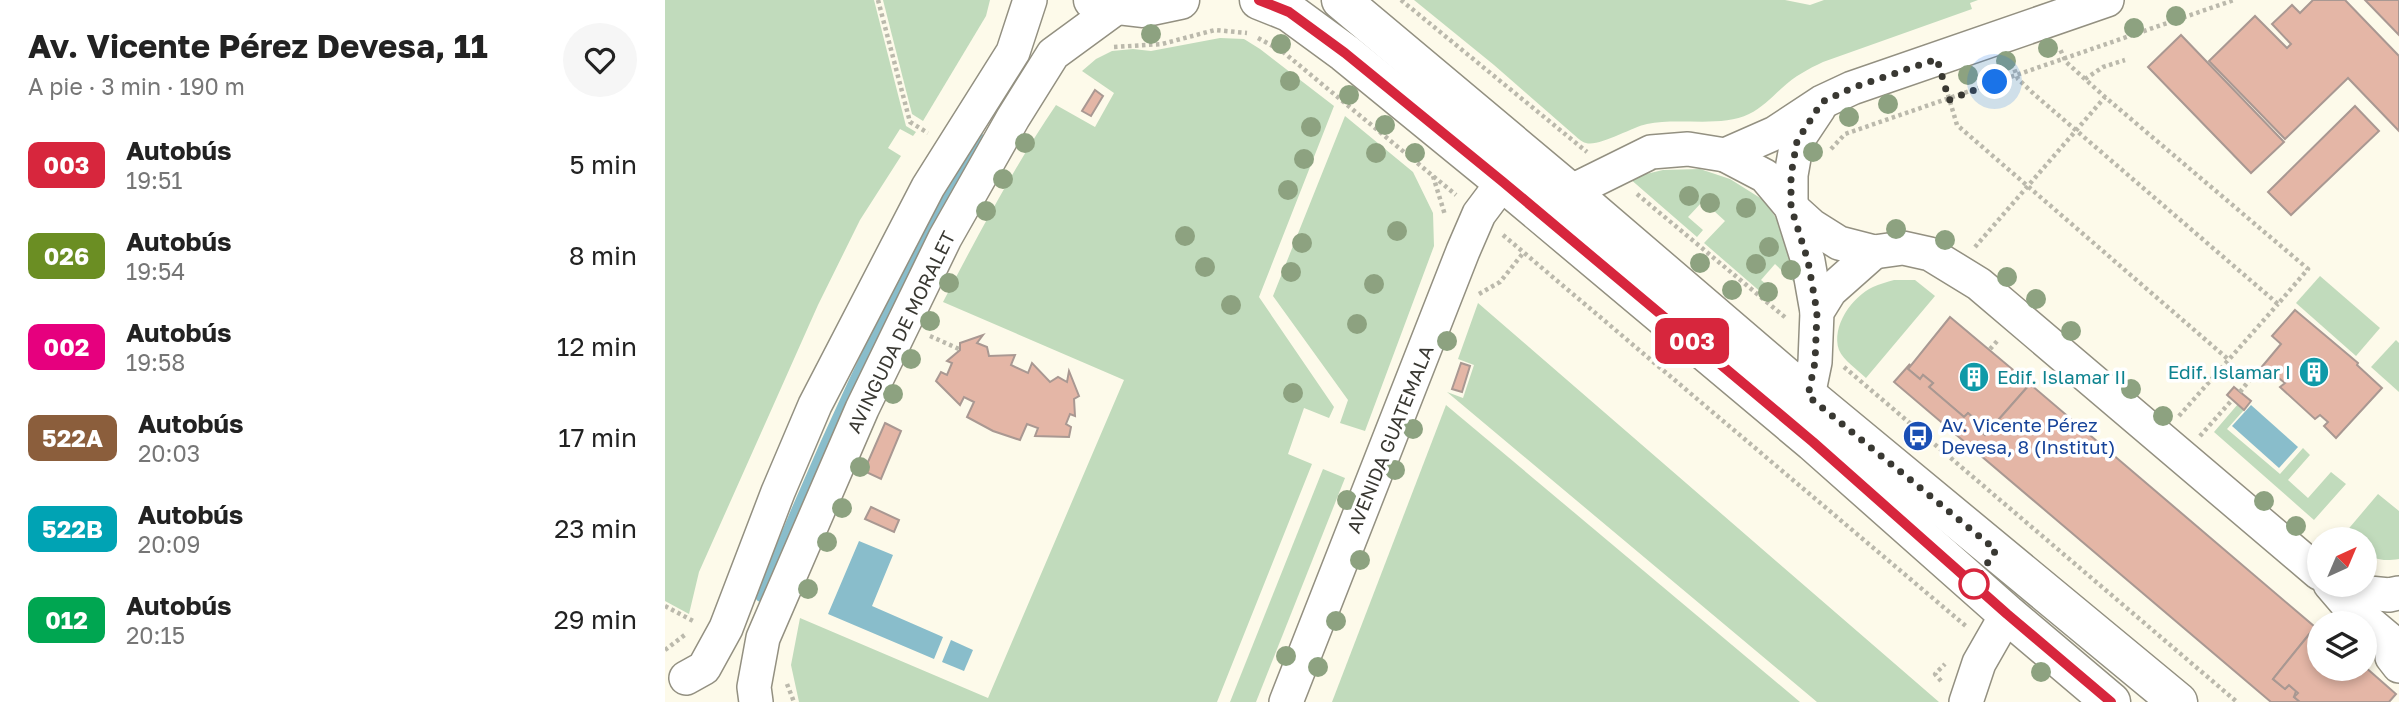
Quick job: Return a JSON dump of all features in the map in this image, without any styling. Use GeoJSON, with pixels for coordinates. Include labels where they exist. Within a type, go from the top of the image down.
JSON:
{"type":"FeatureCollection","features":[{"type":"Feature","properties":{"kind":"main road"},"geometry":{"type":"LineString","coordinates":[[1107,3],[1142,8],[1180,0]]}},
{"type":"Feature","properties":{"kind":"main road"},"geometry":{"type":"LineString","coordinates":[[1259,0],[1289,12],[1345,53],[1813,442],[1998,630],[2111,702]]}},
{"type":"Feature","properties":{"kind":"main road"},"geometry":{"type":"LineString","coordinates":[[1341,0],[1808,396],[2178,702]]}},
{"type":"Feature","properties":{"kind":"street"},"geometry":{"type":"LineString","coordinates":[[671,684],[703,668],[726,628],[778,492],[815,405],[928,187],[1013,52],[1030,0]]}},
{"type":"Feature","properties":{"kind":"street"},"geometry":{"type":"LineString","coordinates":[[1725,155],[1775,133],[1822,102],[1852,88],[2107,0]]}},
{"type":"Feature","properties":{"kind":"street","name":"AVINGUDA DE MORALET"},"geometry":{"type":"LineString","coordinates":[[756,702],[754,687],[763,638],[862,409],[945,238],[1053,54],[1107,3]]}},
{"type":"Feature","properties":{"kind":"street"},"geometry":{"type":"LineString","coordinates":[[1808,396],[1815,362],[1817,312],[1808,261],[1791,207],[1791,175],[1797,141],[1822,102]]}},
{"type":"Feature","properties":{"kind":"street"},"geometry":{"type":"LineString","coordinates":[[1570,192],[1651,152],[1688,149],[1725,155],[1765,176],[1791,207],[1812,226],[1839,243],[1874,252],[1903,248],[1930,254],[1968,250],[1989,292],[2184,434],[2307,561]]}},
{"type":"Feature","properties":{"kind":"street","name":"AVENIDA GUATEMALA"},"geometry":{"type":"LineString","coordinates":[[1286,702],[1479,214],[1503,182]]}},
{"type":"Feature","properties":{"kind":"street"},"geometry":{"type":"LineString","coordinates":[[1817,312],[1830,291],[1874,252]]}},
{"type":"Feature","properties":{"kind":"street"},"geometry":{"type":"LineString","coordinates":[[2377,593],[2399,593]]}},
{"type":"Feature","properties":{"kind":"street"},"geometry":{"type":"LineString","coordinates":[[2345,597],[2348,605],[2392,642],[2392,657],[2399,666]]}},
{"type":"Feature","properties":{"kind":"street"},"geometry":{"type":"LineString","coordinates":[[2356,597],[2399,629]]}},
{"type":"Feature","properties":{"kind":"street"},"geometry":{"type":"LineString","coordinates":[[1966,702],[1971,684],[1998,630]]}},
{"type":"Feature","properties":{"kind":"street"},"geometry":{"type":"LineString","coordinates":[[671,684],[707,678],[727,683],[750,702]]}},
{"type":"Feature","properties":{"kind":"path"},"geometry":{"type":"LineString","coordinates":[[878,0],[910,122],[954,146]]}},
{"type":"Feature","properties":{"kind":"path"},"geometry":{"type":"LineString","coordinates":[[1826,155],[1845,134],[2234,0]]}},
{"type":"Feature","properties":{"kind":"path"},"geometry":{"type":"LineString","coordinates":[[2047,21],[2064,57],[2085,79],[2308,269],[2229,360],[2184,434]]}},
{"type":"Feature","properties":{"kind":"path"},"geometry":{"type":"LineString","coordinates":[[1107,48],[1162,44],[1216,30],[1249,33],[1282,51],[1524,252],[1998,630]]}},
{"type":"Feature","properties":{"kind":"path"},"geometry":{"type":"LineString","coordinates":[[2003,36],[2018,79],[2278,304]]}},
{"type":"Feature","properties":{"kind":"path"},"geometry":{"type":"LineString","coordinates":[[1937,59],[1957,125],[2229,360]]}},
{"type":"Feature","properties":{"kind":"path"},"geometry":{"type":"LineString","coordinates":[[2085,79],[2103,67],[2125,60]]}},
{"type":"Feature","properties":{"kind":"path"},"geometry":{"type":"LineString","coordinates":[[1968,250],[2105,97]]}},
{"type":"Feature","properties":{"kind":"path"},"geometry":{"type":"LineString","coordinates":[[1968,250],[1989,252]]}},
{"type":"Feature","properties":{"kind":"path"},"geometry":{"type":"LineString","coordinates":[[1475,300],[1479,294],[1500,282],[1524,252]]}},
{"type":"Feature","properties":{"kind":"path"},"geometry":{"type":"LineString","coordinates":[[2240,392],[2251,379],[2260,380]]}},
{"type":"Feature","properties":{"kind":"path"},"geometry":{"type":"LineString","coordinates":[[2184,434],[2232,400]]}},
{"type":"Feature","properties":{"kind":"path"},"geometry":{"type":"LineString","coordinates":[[2170,405],[2184,434],[2213,442]]}},
{"type":"Feature","properties":{"kind":"path"},"geometry":{"type":"LineString","coordinates":[[2184,434],[2190,423]]}},
{"type":"Feature","properties":{"kind":"path"},"geometry":{"type":"LineString","coordinates":[[665,606],[685,616]]}},
{"type":"Feature","properties":{"kind":"green space"},"geometry":{"type":"Polygon","coordinates":[[[665,0],[874,0],[906,126],[916,132],[913,136],[900,129],[888,148],[901,156],[860,220],[818,305],[699,572],[689,614],[665,601],[665,0]]]}},
{"type":"Feature","properties":{"kind":"green space"},"geometry":{"type":"Polygon","coordinates":[[[883,0],[990,0],[986,16],[923,121],[912,114],[883,0]]]}},
{"type":"Feature","properties":{"kind":"green space"},"geometry":{"type":"Polygon","coordinates":[[[1414,0],[1785,0],[1810,5],[1824,0],[1978,0],[1970,3],[1972,9],[1823,62],[1792,80],[1749,114],[1726,120],[1647,124],[1592,143],[1579,139],[1414,0]]]}},
{"type":"Feature","properties":{"kind":"green space"},"geometry":{"type":"Polygon","coordinates":[[[1220,38],[1244,39],[1334,106],[1259,297],[1334,407],[1329,418],[1304,408],[1288,454],[1312,464],[1217,702],[799,702],[791,665],[800,618],[988,698],[1124,380],[943,302],[1011,177],[1056,105],[1095,127],[1114,93],[1082,71],[1096,59],[1112,51],[1151,51],[1220,38]]]}},
{"type":"Feature","properties":{"kind":"green space"},"geometry":{"type":"Polygon","coordinates":[[[1345,116],[1413,172],[1433,213],[1434,246],[1365,431],[1340,423],[1348,400],[1273,296],[1345,116]]]}},
{"type":"Feature","properties":{"kind":"green space"},"geometry":{"type":"Polygon","coordinates":[[[1700,169],[1730,179],[1765,201],[1794,246],[1799,287],[1775,264],[1761,280],[1777,293],[1770,300],[1704,243],[1725,221],[1703,201],[1688,217],[1703,230],[1697,237],[1629,178],[1663,170],[1700,169]]]}},
{"type":"Feature","properties":{"kind":"green space"},"geometry":{"type":"Polygon","coordinates":[[[2320,276],[2380,328],[2356,356],[2296,303],[2320,276]]]}},
{"type":"Feature","properties":{"kind":"green space"},"geometry":{"type":"Polygon","coordinates":[[[1894,280],[1915,280],[1935,296],[1866,378],[1841,354],[1837,341],[1838,331],[1845,313],[1858,298],[1873,287],[1894,280]]]}},
{"type":"Feature","properties":{"kind":"green space"},"geometry":{"type":"Polygon","coordinates":[[[1478,303],[1939,702],[1817,702],[1447,392],[1463,398],[1474,365],[1458,359],[1478,303]]]}},
{"type":"Feature","properties":{"kind":"green space"},"geometry":{"type":"Polygon","coordinates":[[[2396,340],[2399,343],[2399,392],[2371,367],[2396,340]]]}},
{"type":"Feature","properties":{"kind":"green space"},"geometry":{"type":"Polygon","coordinates":[[[2238,404],[2244,410],[2227,429],[2280,474],[2303,448],[2310,455],[2288,480],[2308,498],[2331,472],[2346,484],[2314,520],[2214,432],[2238,404]]]}},
{"type":"Feature","properties":{"kind":"green space"},"geometry":{"type":"Polygon","coordinates":[[[1446,405],[1800,702],[1332,702],[1446,405]]]}},
{"type":"Feature","properties":{"kind":"green space"},"geometry":{"type":"Polygon","coordinates":[[[1323,469],[1345,478],[1256,702],[1230,702],[1323,469]]]}},
{"type":"Feature","properties":{"kind":"green space"},"geometry":{"type":"Polygon","coordinates":[[[2378,494],[2399,511],[2399,559],[2377,558],[2377,527],[2350,527],[2378,494]]]}},
{"type":"Feature","properties":{"kind":"water"},"geometry":{"type":"Polygon","coordinates":[[[2251,405],[2298,447],[2279,468],[2232,426],[2251,405]]]}},
{"type":"Feature","properties":{"kind":"water"},"geometry":{"type":"Polygon","coordinates":[[[859,541],[893,555],[872,606],[943,637],[934,659],[828,614],[859,541]]]}},
{"type":"Feature","properties":{"kind":"water"},"geometry":{"type":"Polygon","coordinates":[[[951,640],[973,650],[964,671],[942,662],[951,640]]]}},
{"type":"Feature","properties":{"kind":"building"},"geometry":{"type":"Polygon","coordinates":[[[2313,0],[2345,0],[2399,56],[2399,131],[2348,78],[2285,139],[2209,61],[2255,16],[2287,48],[2291,44],[2272,24],[2292,5],[2300,13],[2313,0]]]}},
{"type":"Feature","properties":{"kind":"building"},"geometry":{"type":"Polygon","coordinates":[[[2365,0],[2399,0],[2399,35],[2365,0]]]}},
{"type":"Feature","properties":{"kind":"building"},"geometry":{"type":"Polygon","coordinates":[[[2181,35],[2284,142],[2251,173],[2148,67],[2181,35]]]}},
{"type":"Feature","properties":{"kind":"building"},"geometry":{"type":"Polygon","coordinates":[[[1095,90],[1103,96],[1091,116],[1082,111],[1095,90]]]}},
{"type":"Feature","properties":{"kind":"building"},"geometry":{"type":"Polygon","coordinates":[[[2355,106],[2379,131],[2291,215],[2268,192],[2355,106]]]}},
{"type":"Feature","properties":{"kind":"building","name":"Edif. Islamar I"},"geometry":{"type":"Polygon","coordinates":[[[2295,310],[2358,363],[2357,365],[2382,388],[2336,438],[2324,426],[2328,422],[2320,415],[2315,419],[2280,387],[2285,383],[2276,376],[2272,380],[2260,369],[2281,344],[2272,336],[2295,310]]]}},
{"type":"Feature","properties":{"kind":"building","name":"Edif. Islamar II"},"geometry":{"type":"Polygon","coordinates":[[[1950,317],[2030,384],[1985,435],[1974,425],[1977,421],[1968,413],[1964,417],[1929,387],[1933,383],[1923,375],[1920,379],[1908,369],[1950,317]]]}},
{"type":"Feature","properties":{"kind":"building"},"geometry":{"type":"Polygon","coordinates":[[[983,335],[977,343],[987,347],[989,356],[1015,355],[1011,365],[1028,373],[1032,363],[1050,382],[1058,377],[1067,382],[1069,371],[1079,396],[1074,399],[1075,416],[1070,414],[1066,424],[1071,427],[1069,437],[1035,436],[1038,428],[1027,424],[1020,440],[993,431],[967,417],[974,402],[964,397],[960,405],[936,381],[941,372],[947,375],[952,363],[947,361],[960,350],[960,343],[983,335]]]}},
{"type":"Feature","properties":{"kind":"building"},"geometry":{"type":"Polygon","coordinates":[[[1461,363],[1470,366],[1462,392],[1452,389],[1461,363]]]}},
{"type":"Feature","properties":{"kind":"building"},"geometry":{"type":"Polygon","coordinates":[[[1910,364],[1908,369],[1920,379],[1923,375],[1933,383],[1929,387],[1964,417],[1968,413],[1977,421],[1974,425],[1985,435],[2030,384],[2307,620],[2307,637],[2273,679],[2285,689],[2289,685],[2296,691],[2294,697],[2300,702],[2271,702],[1894,382],[1910,364]]]}},
{"type":"Feature","properties":{"kind":"building"},"geometry":{"type":"Polygon","coordinates":[[[2234,387],[2251,401],[2244,410],[2227,395],[2234,387]]]}},
{"type":"Feature","properties":{"kind":"building"},"geometry":{"type":"Polygon","coordinates":[[[885,423],[901,431],[881,479],[864,471],[885,423]]]}},
{"type":"Feature","properties":{"kind":"building"},"geometry":{"type":"Polygon","coordinates":[[[871,507],[899,520],[894,532],[865,519],[871,507]]]}},
{"type":"Feature","properties":{"kind":"building"},"geometry":{"type":"Polygon","coordinates":[[[2307,637],[2307,681],[2377,681],[2377,677],[2396,694],[2389,702],[2300,702],[2294,697],[2298,693],[2289,685],[2285,689],[2273,679],[2307,637]]]}},
{"type":"Feature","properties":{"kind":"waterway"},"geometry":{"type":"LineString","coordinates":[[760,597],[809,479],[889,306],[979,137]]}},
{"type":"Feature","properties":{"kind":"bus line","name":"003"},"geometry":{"type":"LineString","coordinates":[[1259,0],[1289,12],[1345,53],[1503,182],[1813,442],[2111,702]]}},
{"type":"Feature","properties":{"kind":"place","name":"Edif. Islamar I"},"geometry":{"type":"Point","coordinates":[2314,372]}},
{"type":"Feature","properties":{"kind":"place","name":"Edif. Islamar II"},"geometry":{"type":"Point","coordinates":[1974,377]}},
{"type":"Feature","properties":{"kind":"place","name":"Av. Vicente Pérez Devesa, 8 (Institut)"},"geometry":{"type":"Point","coordinates":[1918,436]}},
{"type":"Feature","properties":{"kind":"route"},"geometry":{"type":"LineString","coordinates":[[1974,584],[1996,550],[1808,396],[1815,362],[1817,312],[1808,261],[1791,207],[1791,175],[1797,141],[1822,102],[1852,88],[1937,59],[1949,100],[1995,82]]}}]}
